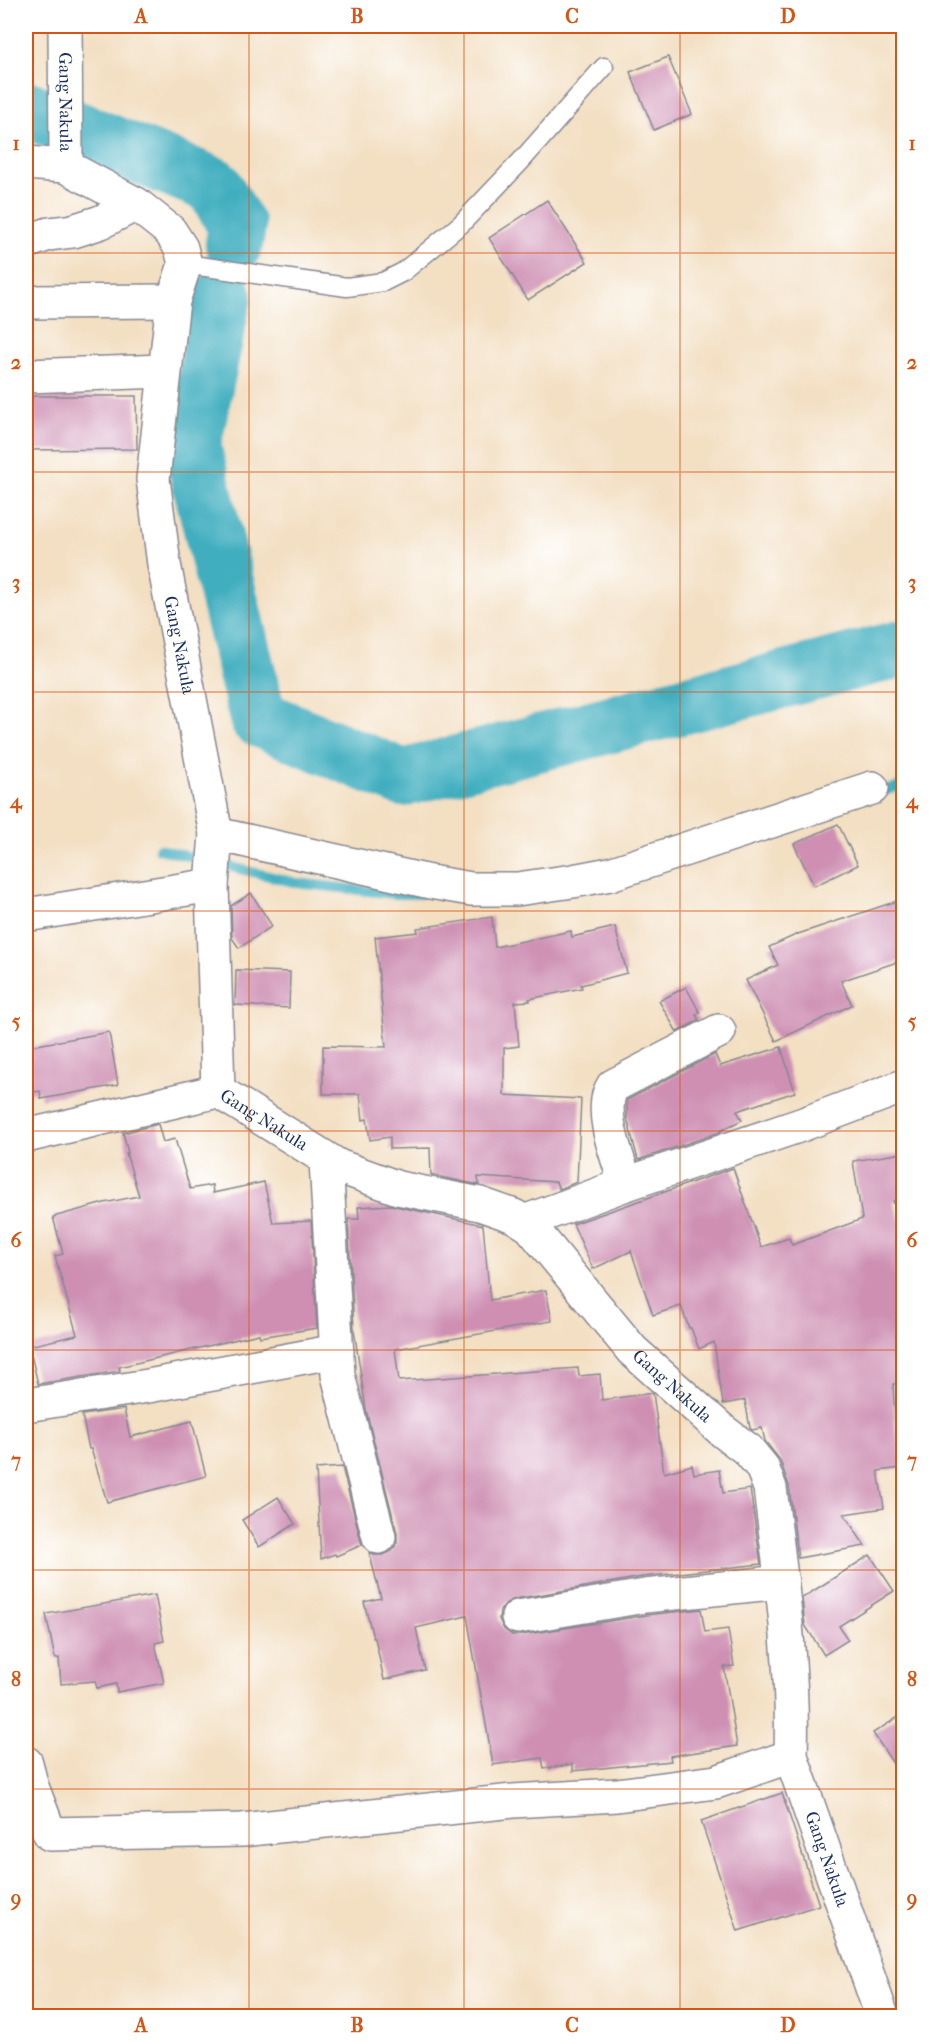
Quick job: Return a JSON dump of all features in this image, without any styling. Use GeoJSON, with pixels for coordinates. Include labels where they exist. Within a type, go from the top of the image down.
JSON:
{"type":"FeatureCollection","features":[{"type":"Feature","properties":{"kind":"street","name":"Gang Nakula"},"geometry":{"type":"LineString","coordinates":[[65,26],[65,142],[170,231],[180,248],[185,264],[173,301],[153,479],[164,564],[214,858],[218,1091],[327,1160],[398,1188],[480,1204],[514,1216],[530,1226],[632,1350],[716,1425],[748,1450],[762,1467],[770,1488],[789,1649],[792,1713],[791,1756],[882,2016]]}},
{"type":"Feature","properties":{"kind":"street"},"geometry":{"type":"LineString","coordinates":[[26,163],[65,142]]}},
{"type":"Feature","properties":{"kind":"street"},"geometry":{"type":"LineString","coordinates":[[26,242],[49,234],[73,231],[101,222],[136,204]]}},
{"type":"Feature","properties":{"kind":"street"},"geometry":{"type":"LineString","coordinates":[[26,302],[173,301]]}},
{"type":"Feature","properties":{"kind":"street"},"geometry":{"type":"LineString","coordinates":[[26,376],[164,371]]}},
{"type":"Feature","properties":{"kind":"street"},"geometry":{"type":"LineString","coordinates":[[26,915],[214,858],[430,882],[471,889],[517,889],[573,881],[610,874],[872,788]]}},
{"type":"Feature","properties":{"kind":"street"},"geometry":{"type":"LineString","coordinates":[[626,1184],[610,1134],[608,1093],[613,1086],[718,1031]]}},
{"type":"Feature","properties":{"kind":"street"},"geometry":{"type":"LineString","coordinates":[[524,1222],[626,1184],[801,1125],[903,1086]]}},
{"type":"Feature","properties":{"kind":"street"},"geometry":{"type":"LineString","coordinates":[[26,1136],[218,1091]]}},
{"type":"Feature","properties":{"kind":"street"},"geometry":{"type":"LineString","coordinates":[[327,1160],[338,1375],[379,1537]]}},
{"type":"Feature","properties":{"kind":"street"},"geometry":{"type":"LineString","coordinates":[[26,1405],[148,1386],[337,1351]]}},
{"type":"Feature","properties":{"kind":"street"},"geometry":{"type":"LineString","coordinates":[[518,1617],[645,1596],[782,1582]]}},
{"type":"Feature","properties":{"kind":"street"},"geometry":{"type":"LineString","coordinates":[[26,1763],[31,1784],[50,1834],[242,1830],[513,1801],[617,1795],[716,1782],[791,1756]]}},
{"type":"Feature","properties":{"kind":"lane"},"geometry":{"type":"LineString","coordinates":[[185,264],[347,287],[383,282],[403,272],[461,224],[521,161],[604,67]]}},
{"type":"Feature","properties":{"kind":"building"},"geometry":{"type":"Polygon","coordinates":[[[668,57],[692,114],[654,130],[630,72],[668,57]]]}},
{"type":"Feature","properties":{"kind":"building"},"geometry":{"type":"Polygon","coordinates":[[[547,200],[587,262],[528,300],[489,238],[547,200]]]}},
{"type":"Feature","properties":{"kind":"building"},"geometry":{"type":"Polygon","coordinates":[[[32,396],[136,396],[137,449],[26,450],[26,401],[32,401],[32,396]]]}},
{"type":"Feature","properties":{"kind":"building"},"geometry":{"type":"Polygon","coordinates":[[[838,824],[858,865],[814,886],[794,844],[838,824]]]}},
{"type":"Feature","properties":{"kind":"building"},"geometry":{"type":"Polygon","coordinates":[[[251,893],[272,926],[239,948],[232,938],[231,906],[251,893]]]}},
{"type":"Feature","properties":{"kind":"building"},"geometry":{"type":"Polygon","coordinates":[[[903,899],[903,960],[841,981],[852,1005],[776,1041],[746,980],[778,965],[769,947],[798,934],[903,899]]]}},
{"type":"Feature","properties":{"kind":"building"},"geometry":{"type":"Polygon","coordinates":[[[492,917],[495,947],[571,931],[572,937],[615,927],[627,973],[581,985],[582,988],[529,999],[530,1001],[515,1002],[519,1046],[504,1048],[504,1095],[581,1099],[577,1182],[559,1189],[556,1182],[478,1177],[479,1185],[431,1175],[430,1148],[390,1149],[390,1137],[370,1140],[367,1119],[363,1120],[360,1094],[323,1094],[323,1046],[386,1047],[375,937],[418,932],[417,928],[492,917]]]}},
{"type":"Feature","properties":{"kind":"building"},"geometry":{"type":"Polygon","coordinates":[[[236,970],[290,972],[289,1008],[235,1005],[236,970]]]}},
{"type":"Feature","properties":{"kind":"building"},"geometry":{"type":"Polygon","coordinates":[[[686,987],[700,1013],[696,1015],[699,1020],[677,1032],[659,1001],[686,987]]]}},
{"type":"Feature","properties":{"kind":"building"},"geometry":{"type":"Polygon","coordinates":[[[109,1032],[118,1085],[41,1099],[40,1091],[26,1093],[26,1047],[109,1032]]]}},
{"type":"Feature","properties":{"kind":"building"},"geometry":{"type":"Polygon","coordinates":[[[781,1047],[795,1092],[737,1111],[742,1120],[721,1132],[638,1160],[627,1118],[627,1100],[715,1054],[720,1066],[781,1047]]]}},
{"type":"Feature","properties":{"kind":"building"},"geometry":{"type":"Polygon","coordinates":[[[158,1124],[163,1142],[175,1139],[190,1189],[212,1185],[213,1193],[264,1182],[273,1223],[311,1221],[317,1328],[260,1337],[259,1334],[119,1367],[120,1371],[38,1384],[29,1346],[77,1335],[55,1256],[63,1254],[53,1217],[139,1196],[126,1153],[128,1153],[123,1133],[158,1124]]]}},
{"type":"Feature","properties":{"kind":"building"},"geometry":{"type":"Polygon","coordinates":[[[903,1153],[903,1199],[893,1201],[903,1227],[903,1314],[899,1316],[903,1345],[903,1382],[893,1384],[896,1435],[898,1435],[902,1468],[878,1471],[884,1508],[844,1514],[865,1546],[798,1558],[789,1486],[780,1460],[765,1441],[762,1428],[752,1430],[750,1428],[745,1400],[723,1404],[714,1342],[699,1349],[681,1306],[653,1315],[631,1251],[593,1269],[573,1224],[733,1168],[761,1247],[789,1238],[792,1245],[862,1219],[853,1161],[903,1153]]]}},
{"type":"Feature","properties":{"kind":"building"},"geometry":{"type":"Polygon","coordinates":[[[391,1205],[483,1225],[490,1300],[546,1290],[552,1321],[395,1349],[399,1381],[578,1368],[579,1376],[600,1374],[602,1400],[653,1393],[664,1473],[692,1465],[694,1474],[719,1470],[723,1493],[750,1489],[761,1564],[642,1577],[515,1599],[506,1603],[500,1611],[499,1619],[504,1629],[512,1635],[521,1635],[701,1609],[705,1632],[728,1629],[734,1666],[724,1667],[737,1746],[670,1756],[671,1761],[573,1771],[573,1764],[544,1769],[542,1758],[493,1765],[467,1616],[416,1628],[425,1670],[384,1680],[364,1602],[381,1598],[369,1552],[374,1555],[383,1555],[392,1551],[397,1543],[397,1533],[366,1410],[354,1329],[348,1219],[359,1219],[358,1207],[391,1205]]]}},
{"type":"Feature","properties":{"kind":"building"},"geometry":{"type":"Polygon","coordinates":[[[124,1409],[130,1437],[192,1421],[206,1476],[107,1502],[91,1449],[89,1449],[82,1415],[124,1409]]]}},
{"type":"Feature","properties":{"kind":"building"},"geometry":{"type":"Polygon","coordinates":[[[342,1467],[362,1545],[336,1556],[335,1554],[321,1559],[316,1469],[342,1467]]]}},
{"type":"Feature","properties":{"kind":"building"},"geometry":{"type":"Polygon","coordinates":[[[278,1497],[295,1524],[259,1547],[242,1520],[278,1497]]]}},
{"type":"Feature","properties":{"kind":"building"},"geometry":{"type":"Polygon","coordinates":[[[870,1555],[894,1591],[839,1626],[848,1640],[824,1655],[805,1625],[802,1598],[870,1555]]]}},
{"type":"Feature","properties":{"kind":"building"},"geometry":{"type":"Polygon","coordinates":[[[155,1595],[164,1641],[155,1643],[164,1683],[117,1692],[116,1684],[97,1688],[95,1681],[61,1684],[59,1658],[55,1659],[46,1614],[155,1595]]]}},
{"type":"Feature","properties":{"kind":"building"},"geometry":{"type":"Polygon","coordinates":[[[903,1714],[903,1779],[873,1733],[903,1714]]]}},
{"type":"Feature","properties":{"kind":"building"},"geometry":{"type":"Polygon","coordinates":[[[782,1793],[819,1905],[738,1931],[701,1821],[782,1793]]]}},
{"type":"Feature","properties":{"kind":"waterway"},"geometry":{"type":"LineString","coordinates":[[26,109],[213,185],[237,226],[234,244]]}},
{"type":"Feature","properties":{"kind":"waterway"},"geometry":{"type":"LineString","coordinates":[[223,296],[192,446],[258,718],[403,778],[904,648]]}},
{"type":"Feature","properties":{"kind":"waterway"},"geometry":{"type":"LineString","coordinates":[[876,793],[904,785]]}},
{"type":"Feature","properties":{"kind":"waterway"},"geometry":{"type":"LineString","coordinates":[[159,849],[297,883],[395,894],[421,894]]}}]}
